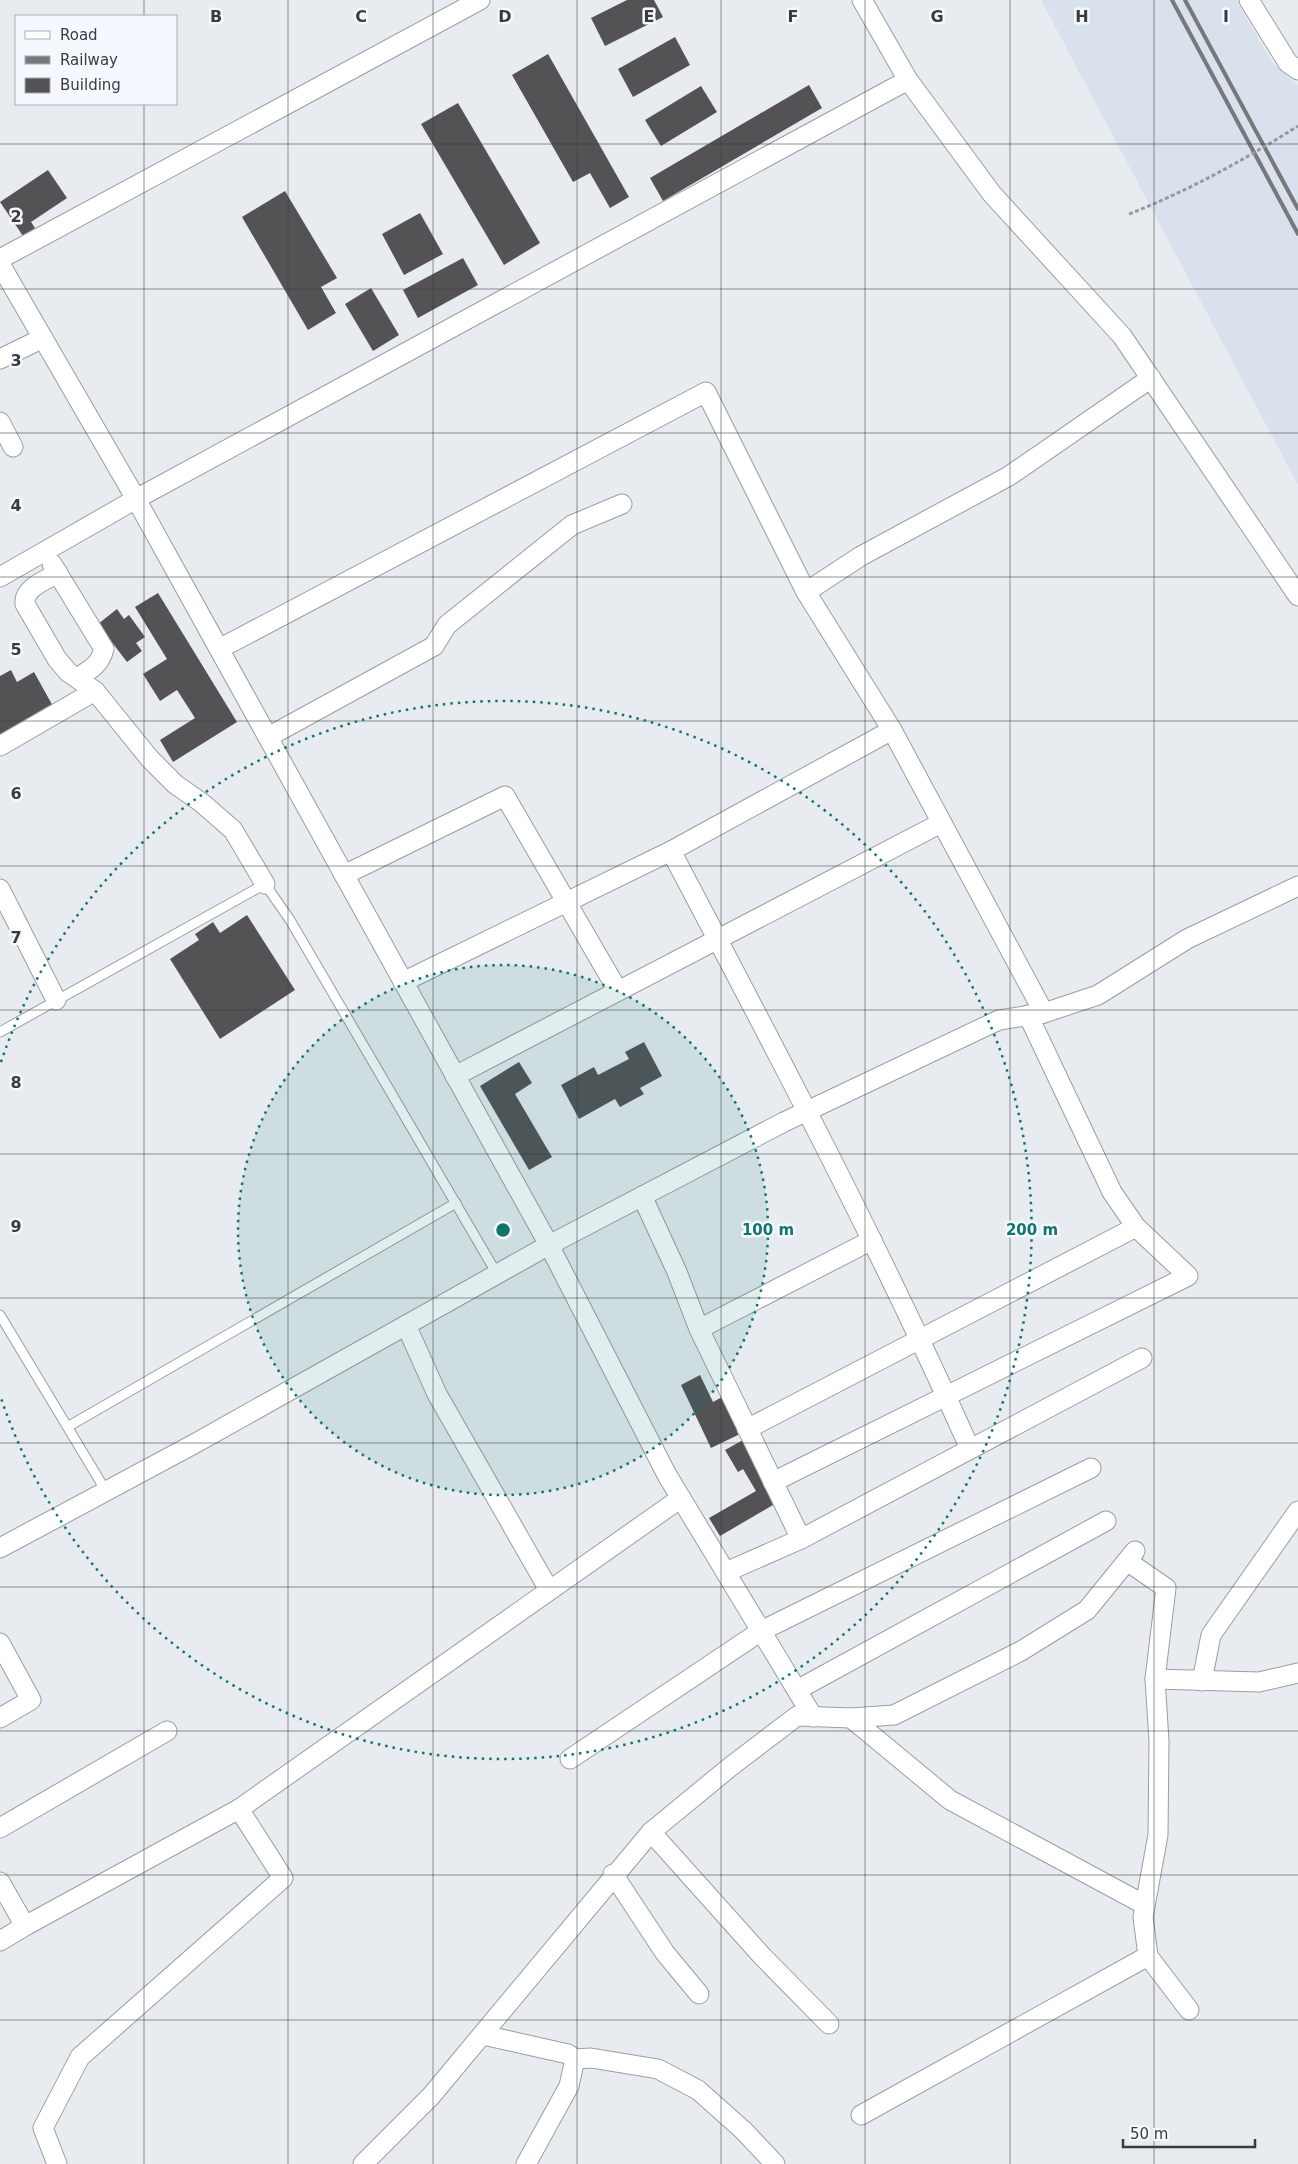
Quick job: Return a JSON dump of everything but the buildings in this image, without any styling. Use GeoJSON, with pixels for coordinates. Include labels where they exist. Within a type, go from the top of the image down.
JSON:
{"type":"FeatureCollection","features":[{"type":"Feature","properties":{"kind":"street"},"geometry":{"type":"LineString","coordinates":[[0,259],[480,0]]}},
{"type":"Feature","properties":{"kind":"street"},"geometry":{"type":"LineString","coordinates":[[862,0],[908,80],[992,194],[1122,336],[1298,596]]}},
{"type":"Feature","properties":{"kind":"street"},"geometry":{"type":"LineString","coordinates":[[1249,0],[1288,63],[1298,70]]}},
{"type":"Feature","properties":{"kind":"street"},"geometry":{"type":"LineString","coordinates":[[0,577],[136,499],[908,80]]}},
{"type":"Feature","properties":{"kind":"street"},"geometry":{"type":"LineString","coordinates":[[0,264],[136,499],[549,1245],[681,1498],[813,1717]]}},
{"type":"Feature","properties":{"kind":"street"},"geometry":{"type":"LineString","coordinates":[[0,359],[43,338]]}},
{"type":"Feature","properties":{"kind":"street"},"geometry":{"type":"LineString","coordinates":[[806,592],[861,556],[1009,476],[1151,378]]}},
{"type":"Feature","properties":{"kind":"street"},"geometry":{"type":"LineString","coordinates":[[219,650],[706,392],[806,592],[892,730],[941,823],[1036,1014],[1112,1192],[1136,1227],[1188,1276],[773,1482]]}},
{"type":"Feature","properties":{"kind":"street"},"geometry":{"type":"LineString","coordinates":[[0,422],[13,447]]}},
{"type":"Feature","properties":{"kind":"street"},"geometry":{"type":"LineString","coordinates":[[268,738],[434,646],[447,625],[572,525],[622,504]]}},
{"type":"Feature","properties":{"kind":"street"},"geometry":{"type":"LineString","coordinates":[[44,552],[104,649],[95,667],[77,678]]}},
{"type":"Feature","properties":{"kind":"street"},"geometry":{"type":"LineString","coordinates":[[58,574],[29,592],[24,598],[25,604],[57,659],[77,678],[95,691],[150,759],[175,784],[202,802],[233,830],[265,884]]}},
{"type":"Feature","properties":{"kind":"street"},"geometry":{"type":"LineString","coordinates":[[0,746],[95,691]]}},
{"type":"Feature","properties":{"kind":"street"},"geometry":{"type":"LineString","coordinates":[[403,982],[671,851],[892,730]]}},
{"type":"Feature","properties":{"kind":"street"},"geometry":{"type":"LineString","coordinates":[[344,875],[505,796],[618,991]]}},
{"type":"Feature","properties":{"kind":"street"},"geometry":{"type":"LineString","coordinates":[[455,1076],[941,823]]}},
{"type":"Feature","properties":{"kind":"street"},"geometry":{"type":"LineString","coordinates":[[671,851],[809,1110],[921,1339],[970,1449]]}},
{"type":"Feature","properties":{"kind":"street"},"geometry":{"type":"LineString","coordinates":[[0,1548],[549,1245],[809,1110],[999,1020],[1036,1014],[1098,995],[1188,939],[1298,886]]}},
{"type":"Feature","properties":{"kind":"street"},"geometry":{"type":"LineString","coordinates":[[0,889],[56,1000]]}},
{"type":"Feature","properties":{"kind":"street"},"geometry":{"type":"LineString","coordinates":[[642,1196],[677,1272],[699,1329],[801,1539]]}},
{"type":"Feature","properties":{"kind":"street"},"geometry":{"type":"LineString","coordinates":[[747,1429],[1136,1227]]}},
{"type":"Feature","properties":{"kind":"street"},"geometry":{"type":"LineString","coordinates":[[699,1329],[872,1240]]}},
{"type":"Feature","properties":{"kind":"street"},"geometry":{"type":"LineString","coordinates":[[406,1325],[437,1394],[549,1590]]}},
{"type":"Feature","properties":{"kind":"street"},"geometry":{"type":"LineString","coordinates":[[726,1572],[801,1539],[1142,1358]]}},
{"type":"Feature","properties":{"kind":"street"},"geometry":{"type":"LineString","coordinates":[[570,1759],[761,1631],[1091,1468]]}},
{"type":"Feature","properties":{"kind":"street"},"geometry":{"type":"LineString","coordinates":[[0,1941],[239,1809],[681,1498]]}},
{"type":"Feature","properties":{"kind":"street"},"geometry":{"type":"LineString","coordinates":[[1202,1681],[1210,1636],[1298,1511]]}},
{"type":"Feature","properties":{"kind":"street"},"geometry":{"type":"LineString","coordinates":[[797,1690],[1106,1521]]}},
{"type":"Feature","properties":{"kind":"street"},"geometry":{"type":"LineString","coordinates":[[363,2164],[431,2096],[483,2035],[613,1874],[651,1832],[797,1716],[851,1718],[894,1715],[1021,1651],[1087,1610],[1131,1556],[1166,1588],[1156,1679],[1159,1741],[1158,1835],[1143,1917],[1148,1956],[1189,2010]]}},
{"type":"Feature","properties":{"kind":"street"},"geometry":{"type":"LineString","coordinates":[[0,1643],[32,1700],[0,1718]]}},
{"type":"Feature","properties":{"kind":"street"},"geometry":{"type":"LineString","coordinates":[[1156,1679],[1259,1682],[1298,1673]]}},
{"type":"Feature","properties":{"kind":"street"},"geometry":{"type":"LineString","coordinates":[[851,1718],[950,1800],[1145,1905]]}},
{"type":"Feature","properties":{"kind":"street"},"geometry":{"type":"LineString","coordinates":[[0,1828],[167,1731]]}},
{"type":"Feature","properties":{"kind":"street"},"geometry":{"type":"LineString","coordinates":[[57,2164],[43,2128],[80,2057],[283,1878],[239,1809]]}},
{"type":"Feature","properties":{"kind":"street"},"geometry":{"type":"LineString","coordinates":[[651,1832],[762,1956],[829,2024]]}},
{"type":"Feature","properties":{"kind":"street"},"geometry":{"type":"LineString","coordinates":[[613,1874],[666,1953],[699,1994]]}},
{"type":"Feature","properties":{"kind":"street"},"geometry":{"type":"LineString","coordinates":[[0,1882],[25,1926]]}},
{"type":"Feature","properties":{"kind":"street"},"geometry":{"type":"LineString","coordinates":[[861,2115],[1148,1956]]}},
{"type":"Feature","properties":{"kind":"street"},"geometry":{"type":"LineString","coordinates":[[483,2035],[568,2054],[575,2060],[591,2058],[658,2069],[698,2090],[744,2132],[775,2164]]}},
{"type":"Feature","properties":{"kind":"street"},"geometry":{"type":"LineString","coordinates":[[526,2164],[569,2086],[575,2060]]}},
{"type":"Feature","properties":{"kind":"lane"},"geometry":{"type":"LineString","coordinates":[[0,1032],[265,884],[290,920],[497,1274]]}},
{"type":"Feature","properties":{"kind":"lane"},"geometry":{"type":"LineString","coordinates":[[69,1426],[456,1203]]}},
{"type":"Feature","properties":{"kind":"lane"},"geometry":{"type":"LineString","coordinates":[[0,1315],[69,1426],[106,1491]]}},
{"type":"Feature","properties":{"kind":"path"},"geometry":{"type":"LineString","coordinates":[[1129,214],[1162,201],[1256,152],[1298,126]]}},
{"type":"Feature","properties":{"kind":"shaded area"},"geometry":{"type":"Polygon","coordinates":[[[1041,0],[1236,0],[1272,62],[1298,86],[1298,485],[1041,0]]]}},
{"type":"Feature","properties":{"kind":"railway"},"geometry":{"type":"LineString","coordinates":[[1172,0],[1298,234]]}},
{"type":"Feature","properties":{"kind":"railway"},"geometry":{"type":"LineString","coordinates":[[1185,0],[1298,209]]}}]}
